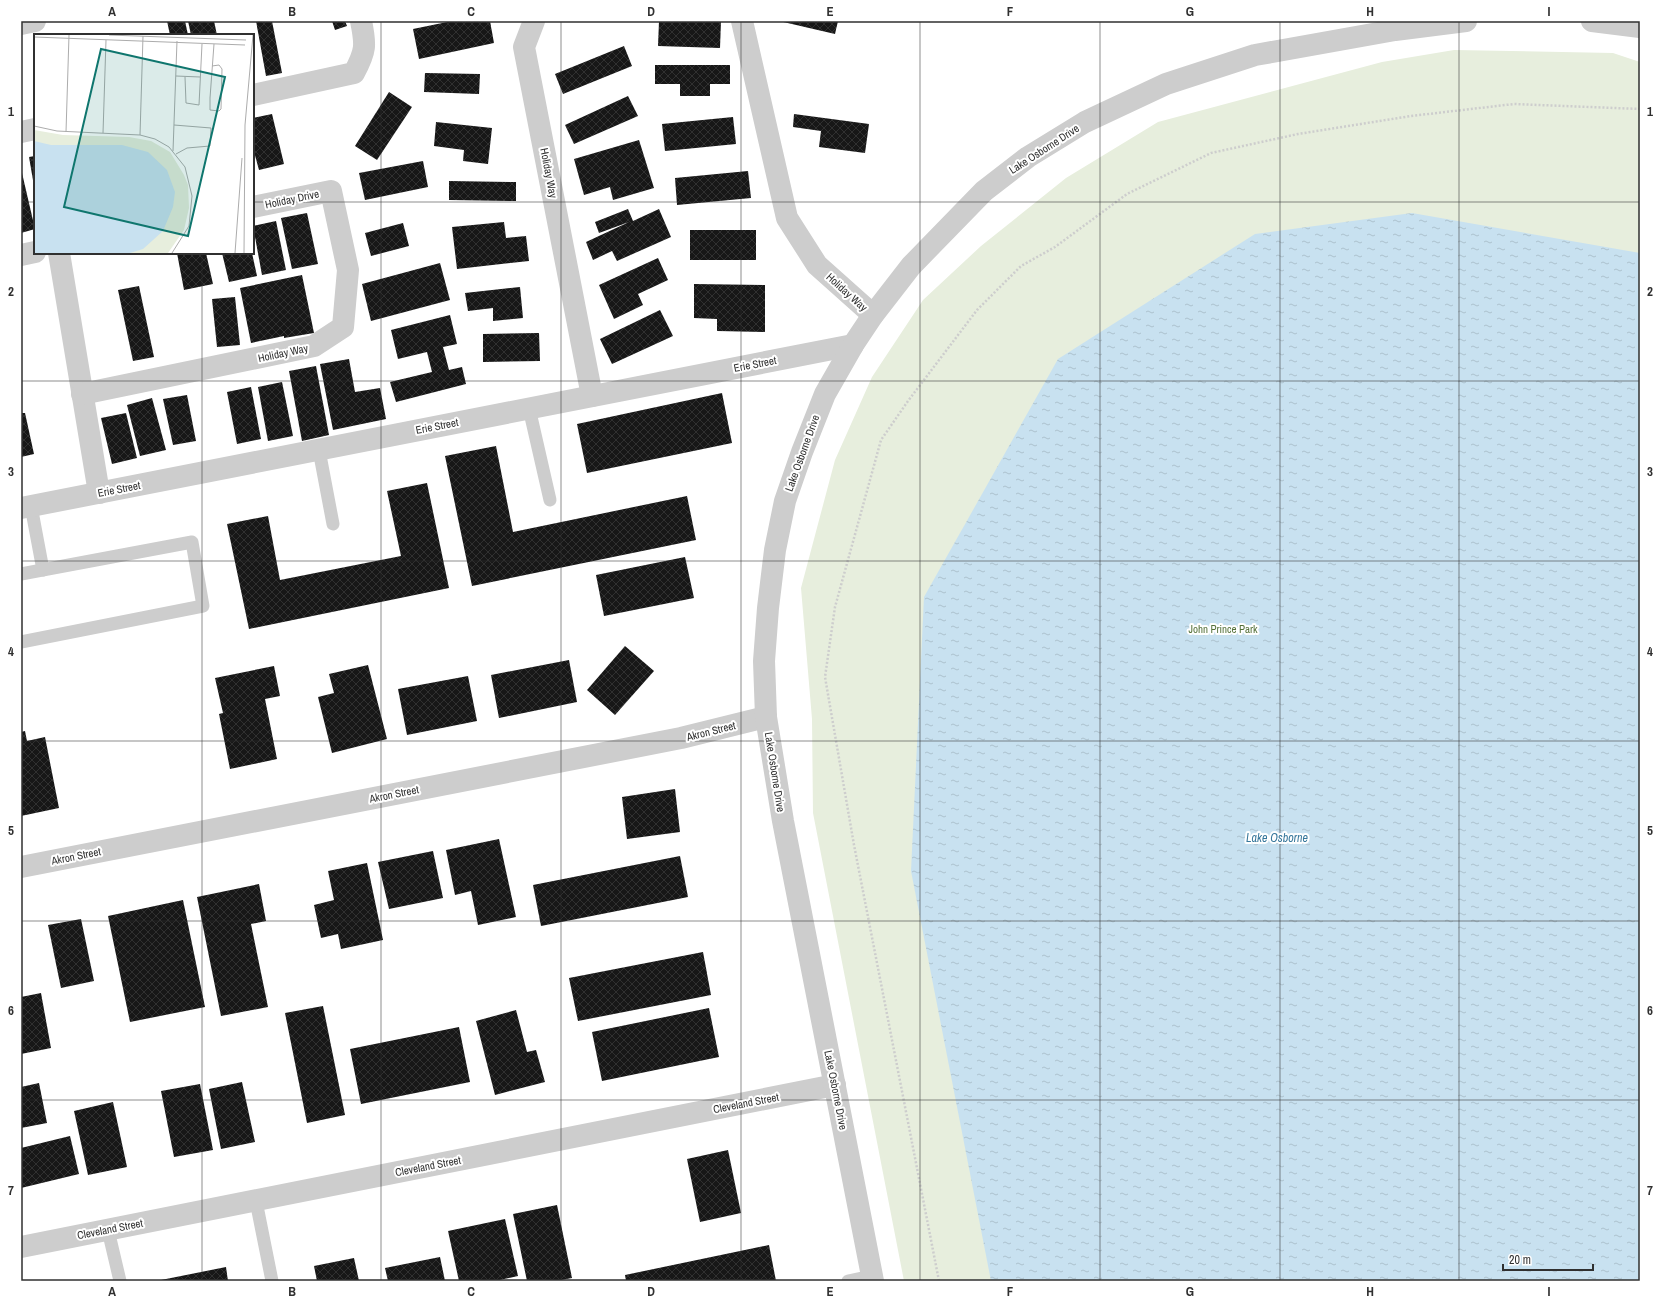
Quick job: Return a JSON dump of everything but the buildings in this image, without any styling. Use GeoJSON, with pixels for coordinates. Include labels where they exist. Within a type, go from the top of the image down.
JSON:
{"type":"FeatureCollection","features":[{"type":"Feature","properties":{"kind":"street"},"geometry":{"type":"LineString","coordinates":[[21,24],[35,21]]}},
{"type":"Feature","properties":{"kind":"street"},"geometry":{"type":"LineString","coordinates":[[254,95],[354,73],[361,60],[366,42],[361,21]]}},
{"type":"Feature","properties":{"kind":"street","name":"Holiday Way"},"geometry":{"type":"LineString","coordinates":[[534,21],[524,48],[592,396]]}},
{"type":"Feature","properties":{"kind":"street","name":"Holiday Way"},"geometry":{"type":"LineString","coordinates":[[742,21],[787,218],[817,265],[873,315]]}},
{"type":"Feature","properties":{"kind":"street","name":"Lake Osborne Drive"},"geometry":{"type":"LineString","coordinates":[[873,1279],[783,820],[766,717],[764,661],[768,608],[775,550],[785,501],[824,394],[873,315],[911,266],[984,191],[1028,157],[1085,122],[1166,84],[1255,55],[1394,30],[1466,21]]}},
{"type":"Feature","properties":{"kind":"street"},"geometry":{"type":"LineString","coordinates":[[1592,21],[1640,27]]}},
{"type":"Feature","properties":{"kind":"street"},"geometry":{"type":"LineString","coordinates":[[21,132],[34,130]]}},
{"type":"Feature","properties":{"kind":"street","name":"Holiday Way"},"geometry":{"type":"LineString","coordinates":[[82,394],[314,346],[343,327],[348,270],[331,191]]}},
{"type":"Feature","properties":{"kind":"street","name":"Holiday Drive"},"geometry":{"type":"LineString","coordinates":[[254,207],[331,191]]}},
{"type":"Feature","properties":{"kind":"street"},"geometry":{"type":"LineString","coordinates":[[21,255],[34,252]]}},
{"type":"Feature","properties":{"kind":"street"},"geometry":{"type":"LineString","coordinates":[[59,254],[99,493]]}},
{"type":"Feature","properties":{"kind":"street","name":"Erie Street"},"geometry":{"type":"LineString","coordinates":[[26,507],[853,345]]}},
{"type":"Feature","properties":{"kind":"street","name":"Akron Street"},"geometry":{"type":"LineString","coordinates":[[21,867],[681,738],[766,717]]}},
{"type":"Feature","properties":{"kind":"street","name":"Cleveland Street"},"geometry":{"type":"LineString","coordinates":[[21,1247],[835,1086]]}},
{"type":"Feature","properties":{"kind":"lane"},"geometry":{"type":"LineString","coordinates":[[529,408],[550,500]]}},
{"type":"Feature","properties":{"kind":"lane"},"geometry":{"type":"LineString","coordinates":[[319,450],[334,524]]}},
{"type":"Feature","properties":{"kind":"lane"},"geometry":{"type":"LineString","coordinates":[[26,507],[43,570]]}},
{"type":"Feature","properties":{"kind":"lane"},"geometry":{"type":"LineString","coordinates":[[21,574],[192,542],[203,606],[21,642]]}},
{"type":"Feature","properties":{"kind":"lane"},"geometry":{"type":"LineString","coordinates":[[256,1201],[272,1281]]}},
{"type":"Feature","properties":{"kind":"lane"},"geometry":{"type":"LineString","coordinates":[[108,1230],[120,1281]]}},
{"type":"Feature","properties":{"kind":"lane"},"geometry":{"type":"LineString","coordinates":[[848,1281],[873,1279]]}},
{"type":"Feature","properties":{"kind":"path"},"geometry":{"type":"LineString","coordinates":[[939,1281],[854,845],[825,677],[835,607],[881,440],[908,401],[978,310],[1021,266],[1055,246],[1128,194],[1211,153],[1298,134],[1411,116],[1514,104],[1640,109]]}},
{"type":"Feature","properties":{"kind":"green space","name":"Lake Osborne"},"geometry":{"type":"Polygon","coordinates":[[[1454,50],[1613,53],[1640,62],[1640,1281],[904,1281],[813,813],[812,719],[801,588],[835,460],[872,377],[923,300],[981,246],[1066,178],[1158,122],[1382,62],[1454,50]]]}},
{"type":"Feature","properties":{"kind":"water","name":"Lake Osborne"},"geometry":{"type":"Polygon","coordinates":[[[1412,213],[1640,253],[1640,1281],[991,1281],[911,871],[924,597],[1058,359],[1255,234],[1412,213]]]}},
{"type":"Feature","properties":{"kind":"park label","name":"John Prince Park"},"geometry":{"type":"Point","coordinates":[1223,629]}}]}
